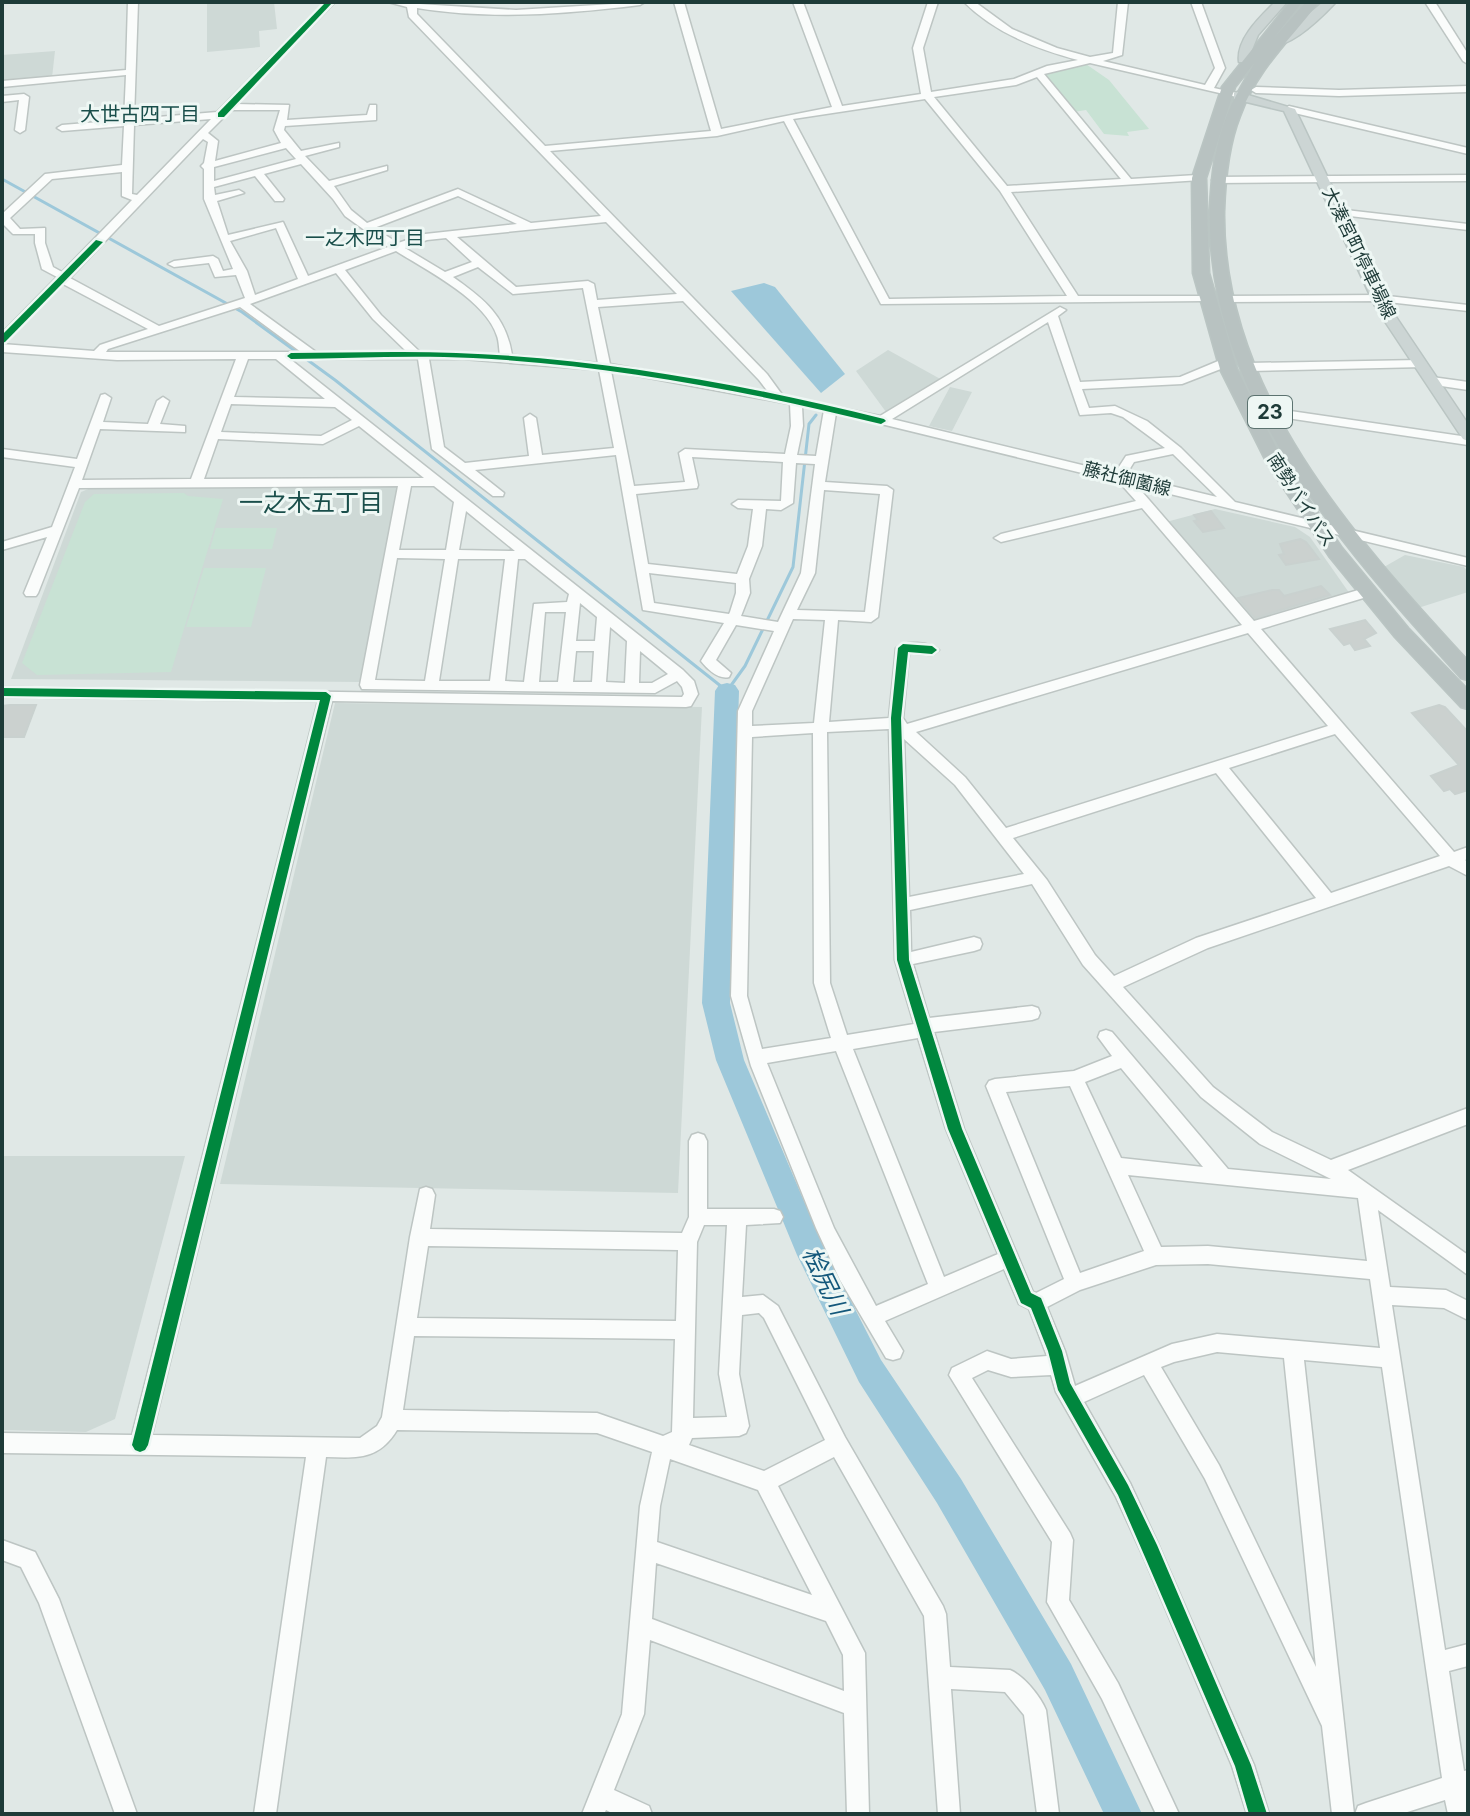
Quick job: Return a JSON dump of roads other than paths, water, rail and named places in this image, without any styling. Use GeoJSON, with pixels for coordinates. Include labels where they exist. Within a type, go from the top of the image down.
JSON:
{"type":"FeatureCollection","features":[{"type":"Feature","properties":{"kind":"highway","name":"南勢バイパス"},"geometry":{"type":"LineString","coordinates":[[1296,2],[1243,59],[1223,92],[1207,133],[1197,178],[1198,244],[1204,298],[1249,416],[1293,494],[1365,593],[1468,702]]}},
{"type":"Feature","properties":{"kind":"highway","name":"南勢バイパス"},"geometry":{"type":"LineString","coordinates":[[1313,2],[1223,92],[1215,244],[1225,299],[1249,367],[1270,412],[1316,492],[1403,603],[1468,673]]}},
{"type":"Feature","properties":{"kind":"main road"},"geometry":{"type":"LineString","coordinates":[[1243,59],[1245,45],[1281,2]]}},
{"type":"Feature","properties":{"kind":"main road"},"geometry":{"type":"LineString","coordinates":[[1273,44],[1290,35],[1330,2]]}},
{"type":"Feature","properties":{"kind":"main road"},"geometry":{"type":"LineString","coordinates":[[1223,92],[1289,109]]}},
{"type":"Feature","properties":{"kind":"main road","name":"大湊宮町停車場線"},"geometry":{"type":"LineString","coordinates":[[1289,109],[1379,298],[1468,438]]}},
{"type":"Feature","properties":{"kind":"street"},"geometry":{"type":"LineString","coordinates":[[133,2],[127,196],[141,199]]}},
{"type":"Feature","properties":{"kind":"street"},"geometry":{"type":"LineString","coordinates":[[2,340],[330,2]]}},
{"type":"Feature","properties":{"kind":"street"},"geometry":{"type":"LineString","coordinates":[[393,2],[502,14],[640,2]]}},
{"type":"Feature","properties":{"kind":"street"},"geometry":{"type":"LineString","coordinates":[[679,2],[717,133]]}},
{"type":"Feature","properties":{"kind":"street"},"geometry":{"type":"LineString","coordinates":[[798,2],[838,109]]}},
{"type":"Feature","properties":{"kind":"street"},"geometry":{"type":"LineString","coordinates":[[933,2],[918,48],[926,94],[1004,189],[1074,299]]}},
{"type":"Feature","properties":{"kind":"street"},"geometry":{"type":"LineString","coordinates":[[969,2],[986,18],[1017,36],[1085,59],[1223,92],[1220,68],[1196,2]]}},
{"type":"Feature","properties":{"kind":"street"},"geometry":{"type":"LineString","coordinates":[[543,149],[717,133],[787,117],[1016,82],[1038,72],[1085,59],[1117,55],[1123,2]]}},
{"type":"Feature","properties":{"kind":"street"},"geometry":{"type":"LineString","coordinates":[[1430,2],[1468,61]]}},
{"type":"Feature","properties":{"kind":"street"},"geometry":{"type":"LineString","coordinates":[[411,4],[412,15],[686,297],[779,398]]}},
{"type":"Feature","properties":{"kind":"street"},"geometry":{"type":"LineString","coordinates":[[2,84],[130,72]]}},
{"type":"Feature","properties":{"kind":"street"},"geometry":{"type":"LineString","coordinates":[[1038,72],[1127,180]]}},
{"type":"Feature","properties":{"kind":"street"},"geometry":{"type":"LineString","coordinates":[[1256,90],[1339,93],[1468,89]]}},
{"type":"Feature","properties":{"kind":"street"},"geometry":{"type":"LineString","coordinates":[[2,99],[24,97],[20,130]]}},
{"type":"Feature","properties":{"kind":"street"},"geometry":{"type":"LineString","coordinates":[[62,128],[286,107],[280,133],[347,213],[396,248],[445,276],[498,323],[505,336],[506,357]]}},
{"type":"Feature","properties":{"kind":"street"},"geometry":{"type":"LineString","coordinates":[[282,123],[372,118],[373,107]]}},
{"type":"Feature","properties":{"kind":"street"},"geometry":{"type":"LineString","coordinates":[[1289,109],[1468,151]]}},
{"type":"Feature","properties":{"kind":"street"},"geometry":{"type":"LineString","coordinates":[[787,117],[885,302],[1204,298]]}},
{"type":"Feature","properties":{"kind":"street"},"geometry":{"type":"LineString","coordinates":[[202,134],[213,141],[206,166],[209,199],[241,271],[239,304]]}},
{"type":"Feature","properties":{"kind":"street"},"geometry":{"type":"LineString","coordinates":[[206,166],[288,144]]}},
{"type":"Feature","properties":{"kind":"street"},"geometry":{"type":"LineString","coordinates":[[207,186],[335,145]]}},
{"type":"Feature","properties":{"kind":"street"},"geometry":{"type":"LineString","coordinates":[[127,168],[49,176],[4,219],[17,232],[41,230],[40,243],[48,269],[160,331]]}},
{"type":"Feature","properties":{"kind":"street"},"geometry":{"type":"LineString","coordinates":[[326,185],[383,168]]}},
{"type":"Feature","properties":{"kind":"street"},"geometry":{"type":"LineString","coordinates":[[257,172],[279,199]]}},
{"type":"Feature","properties":{"kind":"street"},"geometry":{"type":"LineString","coordinates":[[1004,189],[1197,178]]}},
{"type":"Feature","properties":{"kind":"street"},"geometry":{"type":"LineString","coordinates":[[1217,180],[1468,178]]}},
{"type":"Feature","properties":{"kind":"street"},"geometry":{"type":"LineString","coordinates":[[367,227],[458,192],[531,227]]}},
{"type":"Feature","properties":{"kind":"street"},"geometry":{"type":"LineString","coordinates":[[209,199],[239,193]]}},
{"type":"Feature","properties":{"kind":"street"},"geometry":{"type":"LineString","coordinates":[[1337,212],[1468,227]]}},
{"type":"Feature","properties":{"kind":"street"},"geometry":{"type":"LineString","coordinates":[[222,234],[264,217]]}},
{"type":"Feature","properties":{"kind":"street"},"geometry":{"type":"LineString","coordinates":[[96,355],[104,347],[305,282],[425,237],[610,218]]}},
{"type":"Feature","properties":{"kind":"street"},"geometry":{"type":"LineString","coordinates":[[222,234],[279,224],[305,282]]}},
{"type":"Feature","properties":{"kind":"street"},"geometry":{"type":"LineString","coordinates":[[449,235],[513,291],[588,284],[629,491],[648,607],[754,621],[871,617],[887,490],[818,486]]}},
{"type":"Feature","properties":{"kind":"street"},"geometry":{"type":"LineString","coordinates":[[174,264],[213,259],[219,275],[241,271]]}},
{"type":"Feature","properties":{"kind":"street"},"geometry":{"type":"LineString","coordinates":[[445,276],[480,263]]}},
{"type":"Feature","properties":{"kind":"street"},"geometry":{"type":"LineString","coordinates":[[339,270],[377,317],[420,355],[438,449],[498,493]]}},
{"type":"Feature","properties":{"kind":"street"},"geometry":{"type":"LineString","coordinates":[[592,304],[686,297]]}},
{"type":"Feature","properties":{"kind":"street"},"geometry":{"type":"LineString","coordinates":[[1225,299],[1379,298],[1468,308]]}},
{"type":"Feature","properties":{"kind":"street"},"geometry":{"type":"LineString","coordinates":[[881,421],[1052,316],[1074,299]]}},
{"type":"Feature","properties":{"kind":"street"},"geometry":{"type":"LineString","coordinates":[[239,304],[313,356]]}},
{"type":"Feature","properties":{"kind":"street"},"geometry":{"type":"LineString","coordinates":[[1052,316],[1084,412],[1115,410],[1123,413],[1174,450],[1211,482],[1231,505]]}},
{"type":"Feature","properties":{"kind":"street","name":"藤社御薗線"},"geometry":{"type":"LineString","coordinates":[[2,348],[96,355],[506,357],[604,366],[831,408],[1468,562]]}},
{"type":"Feature","properties":{"kind":"street"},"geometry":{"type":"LineString","coordinates":[[196,483],[243,356]]}},
{"type":"Feature","properties":{"kind":"street"},"geometry":{"type":"LineString","coordinates":[[2,692],[686,702],[690,699],[691,689],[678,674],[339,403],[285,356]]}},
{"type":"Feature","properties":{"kind":"street"},"geometry":{"type":"LineString","coordinates":[[1075,386],[1182,380],[1227,362]]}},
{"type":"Feature","properties":{"kind":"street"},"geometry":{"type":"LineString","coordinates":[[1249,367],[1420,364]]}},
{"type":"Feature","properties":{"kind":"street"},"geometry":{"type":"LineString","coordinates":[[1432,381],[1468,386]]}},
{"type":"Feature","properties":{"kind":"street"},"geometry":{"type":"LineString","coordinates":[[31,593],[75,484],[105,398]]}},
{"type":"Feature","properties":{"kind":"street"},"geometry":{"type":"LineString","coordinates":[[226,400],[339,403]]}},
{"type":"Feature","properties":{"kind":"street"},"geometry":{"type":"LineString","coordinates":[[152,428],[163,401]]}},
{"type":"Feature","properties":{"kind":"street"},"geometry":{"type":"LineString","coordinates":[[738,504],[781,506],[787,503],[796,442],[796,401]]}},
{"type":"Feature","properties":{"kind":"street"},"geometry":{"type":"LineString","coordinates":[[831,408],[819,460],[808,573],[780,622],[747,704],[739,996],[757,1057],[816,1206],[872,1317],[893,1351]]}},
{"type":"Feature","properties":{"kind":"street"},"geometry":{"type":"LineString","coordinates":[[1270,412],[1468,438]]}},
{"type":"Feature","properties":{"kind":"street"},"geometry":{"type":"LineString","coordinates":[[530,418],[536,460]]}},
{"type":"Feature","properties":{"kind":"street"},"geometry":{"type":"LineString","coordinates":[[213,435],[323,440],[361,420]]}},
{"type":"Feature","properties":{"kind":"street"},"geometry":{"type":"LineString","coordinates":[[96,425],[181,429]]}},
{"type":"Feature","properties":{"kind":"street"},"geometry":{"type":"LineString","coordinates":[[1174,450],[1130,459],[1122,478],[1451,859],[1468,870]]}},
{"type":"Feature","properties":{"kind":"street"},"geometry":{"type":"LineString","coordinates":[[463,467],[621,451]]}},
{"type":"Feature","properties":{"kind":"street"},"geometry":{"type":"LineString","coordinates":[[2,453],[82,464]]}},
{"type":"Feature","properties":{"kind":"street"},"geometry":{"type":"LineString","coordinates":[[629,491],[692,485],[685,453],[819,460]]}},
{"type":"Feature","properties":{"kind":"street"},"geometry":{"type":"LineString","coordinates":[[75,484],[439,482]]}},
{"type":"Feature","properties":{"kind":"street"},"geometry":{"type":"LineString","coordinates":[[405,483],[367,685],[655,688],[678,674]]}},
{"type":"Feature","properties":{"kind":"street"},"geometry":{"type":"LineString","coordinates":[[431,685],[461,500]]}},
{"type":"Feature","properties":{"kind":"street"},"geometry":{"type":"LineString","coordinates":[[1001,538],[1146,503]]}},
{"type":"Feature","properties":{"kind":"street"},"geometry":{"type":"LineString","coordinates":[[724,673],[708,661],[743,593],[742,579],[755,546],[760,505]]}},
{"type":"Feature","properties":{"kind":"street"},"geometry":{"type":"LineString","coordinates":[[2,546],[57,530]]}},
{"type":"Feature","properties":{"kind":"street"},"geometry":{"type":"LineString","coordinates":[[392,554],[530,555]]}},
{"type":"Feature","properties":{"kind":"street"},"geometry":{"type":"LineString","coordinates":[[497,686],[512,555]]}},
{"type":"Feature","properties":{"kind":"street"},"geometry":{"type":"LineString","coordinates":[[641,568],[742,579]]}},
{"type":"Feature","properties":{"kind":"street"},"geometry":{"type":"LineString","coordinates":[[565,686],[574,590]]}},
{"type":"Feature","properties":{"kind":"street"},"geometry":{"type":"LineString","coordinates":[[744,732],[901,726],[1365,593]]}},
{"type":"Feature","properties":{"kind":"street"},"geometry":{"type":"LineString","coordinates":[[531,686],[539,607],[573,607]]}},
{"type":"Feature","properties":{"kind":"street"},"geometry":{"type":"LineString","coordinates":[[599,687],[604,614]]}},
{"type":"Feature","properties":{"kind":"street"},"geometry":{"type":"LineString","coordinates":[[832,616],[821,727],[822,983],[829,1011],[939,1287]]}},
{"type":"Feature","properties":{"kind":"street"},"geometry":{"type":"LineString","coordinates":[[632,687],[634,638]]}},
{"type":"Feature","properties":{"kind":"street"},"geometry":{"type":"LineString","coordinates":[[569,646],[602,646]]}},
{"type":"Feature","properties":{"kind":"street"},"geometry":{"type":"LineString","coordinates":[[932,650],[903,648],[903,960],[922,1028],[955,1129],[1026,1298],[1036,1303],[1071,1398],[1123,1490],[1151,1551],[1243,1765],[1258,1814]]}},
{"type":"Feature","properties":{"kind":"street"},"geometry":{"type":"LineString","coordinates":[[140,1445],[326,696]]}},
{"type":"Feature","properties":{"kind":"street"},"geometry":{"type":"LineString","coordinates":[[901,726],[960,781],[1053,902],[1089,960],[1207,1092],[1266,1138],[1330,1169],[1366,1191],[1468,1266]]}},
{"type":"Feature","properties":{"kind":"street"},"geometry":{"type":"LineString","coordinates":[[1004,835],[1338,728]]}},
{"type":"Feature","properties":{"kind":"street"},"geometry":{"type":"LineString","coordinates":[[1219,766],[1328,901]]}},
{"type":"Feature","properties":{"kind":"street"},"geometry":{"type":"LineString","coordinates":[[1113,984],[1202,943],[1468,853]]}},
{"type":"Feature","properties":{"kind":"street"},"geometry":{"type":"LineString","coordinates":[[901,905],[1033,878]]}},
{"type":"Feature","properties":{"kind":"street"},"geometry":{"type":"LineString","coordinates":[[903,960],[974,944]]}},
{"type":"Feature","properties":{"kind":"street"},"geometry":{"type":"LineString","coordinates":[[757,1057],[922,1028],[1032,1013]]}},
{"type":"Feature","properties":{"kind":"street"},"geometry":{"type":"LineString","coordinates":[[1106,1037],[1224,1178]]}},
{"type":"Feature","properties":{"kind":"street"},"geometry":{"type":"LineString","coordinates":[[1075,1283],[995,1086],[1075,1078],[1125,1059]]}},
{"type":"Feature","properties":{"kind":"street"},"geometry":{"type":"LineString","coordinates":[[1075,1078],[1156,1256]]}},
{"type":"Feature","properties":{"kind":"street"},"geometry":{"type":"LineString","coordinates":[[1330,1169],[1468,1116]]}},
{"type":"Feature","properties":{"kind":"street"},"geometry":{"type":"LineString","coordinates":[[663,1446],[682,1438],[688,1242],[698,1217],[698,1141]]}},
{"type":"Feature","properties":{"kind":"street"},"geometry":{"type":"LineString","coordinates":[[1116,1166],[1366,1191]]}},
{"type":"Feature","properties":{"kind":"street"},"geometry":{"type":"LineString","coordinates":[[1366,1191],[1438,1663],[1461,1784],[1459,1814]]}},
{"type":"Feature","properties":{"kind":"street"},"geometry":{"type":"LineString","coordinates":[[2,1443],[363,1448],[384,1433],[392,1420],[426,1195]]}},
{"type":"Feature","properties":{"kind":"street"},"geometry":{"type":"LineString","coordinates":[[682,1428],[739,1426],[729,1374],[737,1216]]}},
{"type":"Feature","properties":{"kind":"street"},"geometry":{"type":"LineString","coordinates":[[698,1217],[774,1217]]}},
{"type":"Feature","properties":{"kind":"street"},"geometry":{"type":"LineString","coordinates":[[419,1237],[688,1242]]}},
{"type":"Feature","properties":{"kind":"street"},"geometry":{"type":"LineString","coordinates":[[1036,1303],[1075,1283],[1156,1256],[1208,1255],[1378,1271]]}},
{"type":"Feature","properties":{"kind":"street"},"geometry":{"type":"LineString","coordinates":[[872,1317],[1009,1258]]}},
{"type":"Feature","properties":{"kind":"street"},"geometry":{"type":"LineString","coordinates":[[1382,1295],[1446,1299],[1468,1311]]}},
{"type":"Feature","properties":{"kind":"street"},"geometry":{"type":"LineString","coordinates":[[733,1307],[763,1304],[771,1312],[838,1444],[935,1614],[949,1814]]}},
{"type":"Feature","properties":{"kind":"street"},"geometry":{"type":"LineString","coordinates":[[406,1327],[686,1330]]}},
{"type":"Feature","properties":{"kind":"street"},"geometry":{"type":"LineString","coordinates":[[1071,1398],[1192,1346],[1217,1343],[1392,1358]]}},
{"type":"Feature","properties":{"kind":"street"},"geometry":{"type":"LineString","coordinates":[[1293,1350],[1343,1814]]}},
{"type":"Feature","properties":{"kind":"street"},"geometry":{"type":"LineString","coordinates":[[1058,1365],[1011,1368],[987,1360],[959,1375],[1063,1540],[1058,1602],[1110,1691],[1168,1814]]}},
{"type":"Feature","properties":{"kind":"street"},"geometry":{"type":"LineString","coordinates":[[1148,1363],[1212,1472],[1335,1730]]}},
{"type":"Feature","properties":{"kind":"street"},"geometry":{"type":"LineString","coordinates":[[392,1420],[597,1423],[765,1482],[854,1653],[858,1814]]}},
{"type":"Feature","properties":{"kind":"street"},"geometry":{"type":"LineString","coordinates":[[765,1482],[838,1444]]}},
{"type":"Feature","properties":{"kind":"street"},"geometry":{"type":"LineString","coordinates":[[641,1814],[597,1805],[633,1714],[650,1506],[663,1446]]}},
{"type":"Feature","properties":{"kind":"street"},"geometry":{"type":"LineString","coordinates":[[265,1814],[317,1448]]}},
{"type":"Feature","properties":{"kind":"street"},"geometry":{"type":"LineString","coordinates":[[646,1549],[834,1613]]}},
{"type":"Feature","properties":{"kind":"street"},"geometry":{"type":"LineString","coordinates":[[2,1550],[28,1559],[48,1599],[126,1814]]}},
{"type":"Feature","properties":{"kind":"street"},"geometry":{"type":"LineString","coordinates":[[640,1625],[855,1706]]}},
{"type":"Feature","properties":{"kind":"street"},"geometry":{"type":"LineString","coordinates":[[1438,1663],[1468,1655]]}},
{"type":"Feature","properties":{"kind":"street"},"geometry":{"type":"LineString","coordinates":[[940,1678],[1010,1681],[1035,1710],[1048,1814]]}},
{"type":"Feature","properties":{"kind":"street"},"geometry":{"type":"LineString","coordinates":[[1366,1814],[1461,1784]]}},
{"type":"Feature","properties":{"kind":"water"},"geometry":{"type":"Polygon","coordinates":[[[764,283],[775,287],[845,374],[821,393],[731,291],[764,283]]]}},
{"type":"Feature","properties":{"kind":"waterway"},"geometry":{"type":"LineString","coordinates":[[2,179],[242,312],[335,380],[727,691],[745,666],[793,567],[809,424],[816,415]]}},
{"type":"Feature","properties":{"kind":"waterway","name":"桧尻川"},"geometry":{"type":"LineString","coordinates":[[727,691],[716,1003],[730,1060],[812,1255],[870,1371],[949,1491],[1058,1677],[1123,1814]]}},
{"type":"Feature","properties":{"kind":"district","name":"大世古四丁目"},"geometry":{"type":"Point","coordinates":[140,114]}},
{"type":"Feature","properties":{"kind":"district","name":"一之木四丁目"},"geometry":{"type":"Point","coordinates":[365,238]}},
{"type":"Feature","properties":{"kind":"district","name":"一之木五丁目"},"geometry":{"type":"Point","coordinates":[311,503]}}]}
